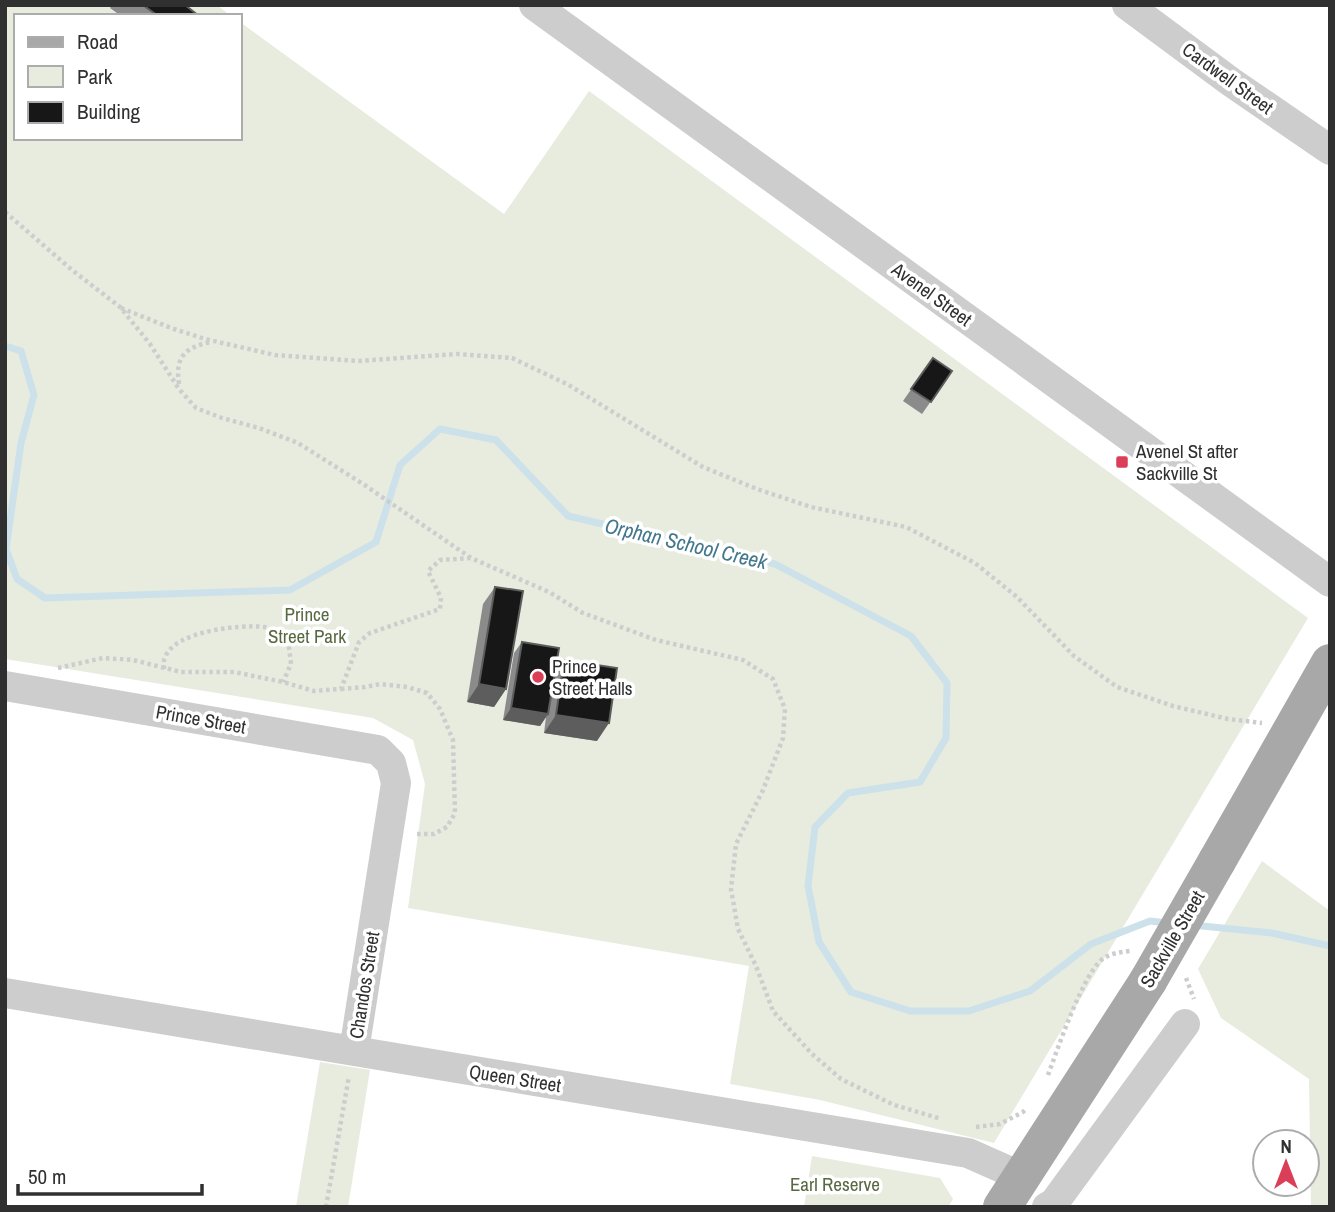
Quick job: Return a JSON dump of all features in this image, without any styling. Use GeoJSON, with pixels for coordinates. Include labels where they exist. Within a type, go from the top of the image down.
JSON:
{"type":"FeatureCollection","features":[{"type":"Feature","properties":{"kind":"main road","name":"Sackville Street"},"geometry":{"type":"LineString","coordinates":[[1011,1191],[1156,968],[1330,663]]}},
{"type":"Feature","properties":{"kind":"street","name":"Avenel Street"},"geometry":{"type":"LineString","coordinates":[[534,5],[1330,582]]}},
{"type":"Feature","properties":{"kind":"street","name":"Cardwell Street"},"geometry":{"type":"LineString","coordinates":[[1127,5],[1231,82],[1330,150]]}},
{"type":"Feature","properties":{"kind":"street","name":"Prince Street"},"geometry":{"type":"LineString","coordinates":[[5,686],[378,750],[391,763]]}},
{"type":"Feature","properties":{"kind":"street","name":"Chandos Street"},"geometry":{"type":"LineString","coordinates":[[354,1051],[396,783],[391,763]]}},
{"type":"Feature","properties":{"kind":"street","name":"Queen Street"},"geometry":{"type":"LineString","coordinates":[[5,993],[968,1153],[1011,1191]]}},
{"type":"Feature","properties":{"kind":"street"},"geometry":{"type":"LineString","coordinates":[[1047,1207],[1054,1203],[1190,1010]]}},
{"type":"Feature","properties":{"kind":"path"},"geometry":{"type":"LineString","coordinates":[[5,212],[120,307],[196,408],[298,443],[471,558],[549,592],[583,613],[656,640],[743,660],[773,679],[785,709],[783,737],[764,790],[736,844],[732,888],[738,929],[773,1011],[812,1054],[841,1079],[894,1105],[951,1122]]}},
{"type":"Feature","properties":{"kind":"path"},"geometry":{"type":"LineString","coordinates":[[120,307],[172,328],[275,355],[357,361],[458,354],[512,358],[567,384],[703,467],[811,507],[906,527],[975,563],[1017,597],[1074,656],[1118,687],[1173,706],[1228,719],[1269,724]]}},
{"type":"Feature","properties":{"kind":"path"},"geometry":{"type":"LineString","coordinates":[[179,388],[179,360],[186,351],[214,341]]}},
{"type":"Feature","properties":{"kind":"path"},"geometry":{"type":"LineString","coordinates":[[42,692],[47,672],[62,666],[103,658],[133,660],[181,672],[234,672],[314,691],[341,689],[359,642],[370,633],[440,609],[441,598],[428,571],[440,560],[471,558]]}},
{"type":"Feature","properties":{"kind":"path"},"geometry":{"type":"LineString","coordinates":[[164,668],[165,656],[174,645],[199,633],[266,627],[288,640],[291,664],[284,682]]}},
{"type":"Feature","properties":{"kind":"path"},"geometry":{"type":"LineString","coordinates":[[1047,1077],[1076,1002],[1102,958],[1118,952],[1156,968],[1190,1010]]}},
{"type":"Feature","properties":{"kind":"path","name":"Chandos Street"},"geometry":{"type":"LineString","coordinates":[[326,1207],[354,1051]]}},
{"type":"Feature","properties":{"kind":"path"},"geometry":{"type":"LineString","coordinates":[[963,1125],[1000,1125],[1023,1112],[1030,1104]]}},
{"type":"Feature","properties":{"kind":"path"},"geometry":{"type":"LineString","coordinates":[[1012,1118],[1016,1128]]}},
{"type":"Feature","properties":{"kind":"green space","name":"Prince Street Park"},"geometry":{"type":"Polygon","coordinates":[[[5,5],[217,5],[228,14],[14,14],[14,140],[242,140],[242,23],[504,214],[589,91],[1308,618],[994,1143],[820,1100],[730,1084],[749,966],[408,908],[425,784],[413,740],[373,718],[5,659],[5,5]]]}},
{"type":"Feature","properties":{"kind":"green space"},"geometry":{"type":"Polygon","coordinates":[[[1262,861],[1330,911],[1330,1207],[1311,1207],[1311,1198],[1321,1198],[1321,1128],[1310,1128],[1309,1079],[1221,1018],[1198,969],[1262,861]]]}},
{"type":"Feature","properties":{"kind":"green space"},"geometry":{"type":"Polygon","coordinates":[[[320,1062],[370,1070],[348,1207],[296,1207],[320,1062]]]}},
{"type":"Feature","properties":{"kind":"green space","name":"Earl Reserve"},"geometry":{"type":"Polygon","coordinates":[[[812,1156],[940,1178],[953,1199],[948,1207],[804,1207],[812,1156]]]}},
{"type":"Feature","properties":{"kind":"building"},"geometry":{"type":"Polygon","coordinates":[[[143,5],[185,5],[196,14],[155,14],[143,5]]]}},
{"type":"Feature","properties":{"kind":"building"},"geometry":{"type":"Polygon","coordinates":[[[933,358],[952,371],[931,402],[911,389],[933,358]]]}},
{"type":"Feature","properties":{"kind":"building"},"geometry":{"type":"Polygon","coordinates":[[[495,587],[523,591],[506,689],[479,684],[495,587]]]}},
{"type":"Feature","properties":{"kind":"building"},"geometry":{"type":"Polygon","coordinates":[[[522,642],[559,648],[548,714],[511,708],[522,642]]]}},
{"type":"Feature","properties":{"kind":"building"},"geometry":{"type":"Polygon","coordinates":[[[564,660],[617,668],[609,723],[556,715],[564,660]]]}},
{"type":"Feature","properties":{"kind":"waterway","name":"Orphan School Creek"},"geometry":{"type":"LineString","coordinates":[[5,346],[21,351],[34,395],[21,443],[6,549],[17,579],[45,598],[290,590],[376,542],[400,465],[440,429],[496,440],[568,516],[775,564],[911,636],[947,683],[946,738],[920,782],[848,793],[815,827],[808,886],[819,942],[851,992],[910,1011],[969,1011],[1030,991],[1091,944],[1150,921],[1167,923]]}},
{"type":"Feature","properties":{"kind":"waterway","name":"Orphan School Creek"},"geometry":{"type":"LineString","coordinates":[[1192,925],[1272,933],[1330,946]]}},
{"type":"Feature","properties":{"kind":"place","name":"Avenel St after Sackville St"},"geometry":{"type":"Point","coordinates":[1122,462]}},
{"type":"Feature","properties":{"kind":"place","name":"Prince Street Halls"},"geometry":{"type":"Point","coordinates":[538,677]}}]}
